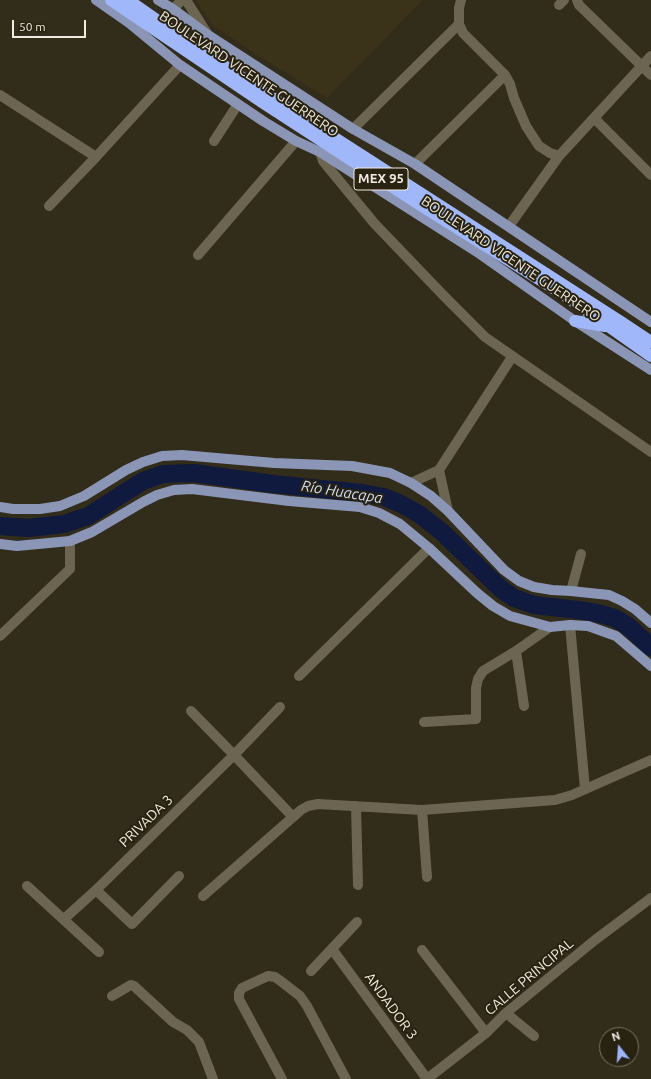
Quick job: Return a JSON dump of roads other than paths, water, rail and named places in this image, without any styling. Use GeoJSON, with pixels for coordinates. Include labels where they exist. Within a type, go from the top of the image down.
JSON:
{"type":"FeatureCollection","features":[{"type":"Feature","properties":{"kind":"highway","name":"BOULEVARD VICENTE GUERRERO"},"geometry":{"type":"LineString","coordinates":[[111,0],[262,102],[422,206],[566,296],[651,356]]}},
{"type":"Feature","properties":{"kind":"highway","name":"BOULEVARD VICENTE GUERRERO"},"geometry":{"type":"LineString","coordinates":[[128,0],[274,99],[651,342]]}},
{"type":"Feature","properties":{"kind":"highway"},"geometry":{"type":"LineString","coordinates":[[129,23],[178,45]]}},
{"type":"Feature","properties":{"kind":"highway"},"geometry":{"type":"LineString","coordinates":[[574,321],[608,326]]}},
{"type":"Feature","properties":{"kind":"main road","name":"BOULEVARD VICENTE GUERRERO"},"geometry":{"type":"LineString","coordinates":[[96,0],[129,23],[180,65],[238,104],[296,141],[320,152],[477,252],[574,321],[651,370]]}},
{"type":"Feature","properties":{"kind":"main road","name":"BOULEVARD VICENTE GUERRERO"},"geometry":{"type":"LineString","coordinates":[[158,0],[173,9],[208,35],[353,129],[415,164],[651,322]]}},
{"type":"Feature","properties":{"kind":"main road"},"geometry":{"type":"LineString","coordinates":[[0,507],[13,509],[40,509],[60,506],[84,496],[126,470],[143,462],[162,456],[182,455],[274,463],[352,466],[390,474],[411,483],[431,496],[448,511],[504,570],[519,581],[534,587],[552,590],[609,595],[635,609],[651,623]]}},
{"type":"Feature","properties":{"kind":"main road"},"geometry":{"type":"LineString","coordinates":[[0,544],[17,546],[70,541],[92,532],[157,495],[174,490],[192,489],[289,501],[360,507],[379,512],[400,524],[429,548],[477,593],[493,606],[510,616],[550,627],[570,624],[588,626],[616,636],[651,666]]}},
{"type":"Feature","properties":{"kind":"street"},"geometry":{"type":"LineString","coordinates":[[173,9],[182,0]]}},
{"type":"Feature","properties":{"kind":"street"},"geometry":{"type":"LineString","coordinates":[[186,0],[208,35]]}},
{"type":"Feature","properties":{"kind":"street"},"geometry":{"type":"LineString","coordinates":[[461,0],[459,8],[459,24],[463,33],[505,75],[526,126],[538,146],[559,156]]}},
{"type":"Feature","properties":{"kind":"street"},"geometry":{"type":"LineString","coordinates":[[577,0],[579,5],[651,75]]}},
{"type":"Feature","properties":{"kind":"street"},"geometry":{"type":"LineString","coordinates":[[353,129],[459,24]]}},
{"type":"Feature","properties":{"kind":"street"},"geometry":{"type":"LineString","coordinates":[[509,226],[559,156],[651,56]]}},
{"type":"Feature","properties":{"kind":"street"},"geometry":{"type":"LineString","coordinates":[[49,206],[96,158],[180,65]]}},
{"type":"Feature","properties":{"kind":"street"},"geometry":{"type":"LineString","coordinates":[[415,164],[505,75]]}},
{"type":"Feature","properties":{"kind":"street"},"geometry":{"type":"LineString","coordinates":[[0,96],[96,158]]}},
{"type":"Feature","properties":{"kind":"street"},"geometry":{"type":"LineString","coordinates":[[214,141],[238,104]]}},
{"type":"Feature","properties":{"kind":"street"},"geometry":{"type":"LineString","coordinates":[[594,118],[651,175]]}},
{"type":"Feature","properties":{"kind":"street"},"geometry":{"type":"LineString","coordinates":[[198,255],[296,141]]}},
{"type":"Feature","properties":{"kind":"street"},"geometry":{"type":"LineString","coordinates":[[320,152],[323,161],[374,223],[485,337],[651,452]]}},
{"type":"Feature","properties":{"kind":"street"},"geometry":{"type":"LineString","coordinates":[[411,483],[439,470],[512,357]]}},
{"type":"Feature","properties":{"kind":"street"},"geometry":{"type":"LineString","coordinates":[[439,470],[448,511]]}},
{"type":"Feature","properties":{"kind":"street"},"geometry":{"type":"LineString","coordinates":[[0,636],[70,569],[70,541]]}},
{"type":"Feature","properties":{"kind":"street"},"geometry":{"type":"LineString","coordinates":[[299,676],[429,548]]}},
{"type":"Feature","properties":{"kind":"street"},"geometry":{"type":"LineString","coordinates":[[571,591],[581,554]]}},
{"type":"Feature","properties":{"kind":"street"},"geometry":{"type":"LineString","coordinates":[[570,624],[585,789]]}},
{"type":"Feature","properties":{"kind":"street"},"geometry":{"type":"LineString","coordinates":[[424,722],[476,719],[476,688],[478,679],[483,671],[516,651],[550,627]]}},
{"type":"Feature","properties":{"kind":"street"},"geometry":{"type":"LineString","coordinates":[[516,651],[524,706]]}},
{"type":"Feature","properties":{"kind":"street","name":"PRIVADA 3"},"geometry":{"type":"LineString","coordinates":[[64,919],[96,890],[280,707]]}},
{"type":"Feature","properties":{"kind":"street"},"geometry":{"type":"LineString","coordinates":[[191,711],[293,817]]}},
{"type":"Feature","properties":{"kind":"street"},"geometry":{"type":"LineString","coordinates":[[203,896],[301,810],[308,806],[318,804],[422,810],[555,800],[572,795],[651,760]]}},
{"type":"Feature","properties":{"kind":"street"},"geometry":{"type":"LineString","coordinates":[[356,806],[358,885]]}},
{"type":"Feature","properties":{"kind":"street"},"geometry":{"type":"LineString","coordinates":[[422,810],[427,877]]}},
{"type":"Feature","properties":{"kind":"street"},"geometry":{"type":"LineString","coordinates":[[96,890],[132,924],[179,876]]}},
{"type":"Feature","properties":{"kind":"street"},"geometry":{"type":"LineString","coordinates":[[27,886],[99,952]]}},
{"type":"Feature","properties":{"kind":"street","name":"CALLE PRINCIPAL"},"geometry":{"type":"LineString","coordinates":[[427,1079],[486,1033],[506,1013],[595,940],[651,898]]}},
{"type":"Feature","properties":{"kind":"street"},"geometry":{"type":"LineString","coordinates":[[311,971],[357,922]]}},
{"type":"Feature","properties":{"kind":"street","name":"ANDADOR 3"},"geometry":{"type":"LineString","coordinates":[[332,949],[427,1079]]}},
{"type":"Feature","properties":{"kind":"street"},"geometry":{"type":"LineString","coordinates":[[422,950],[486,1033]]}},
{"type":"Feature","properties":{"kind":"street"},"geometry":{"type":"LineString","coordinates":[[282,1079],[239,999],[239,993],[242,988],[268,976],[275,977],[282,982],[300,996],[308,1006],[346,1079]]}},
{"type":"Feature","properties":{"kind":"street"},"geometry":{"type":"LineString","coordinates":[[112,996],[131,985],[134,986],[173,1022],[187,1030],[199,1042],[213,1079]]}},
{"type":"Feature","properties":{"kind":"street"},"geometry":{"type":"LineString","coordinates":[[506,1013],[534,1036]]}},
{"type":"Feature","properties":{"kind":"waterway","name":"Río Huacapa"},"geometry":{"type":"LineString","coordinates":[[0,526],[28,528],[64,524],[88,516],[143,481],[163,474],[194,473],[273,484],[362,493],[384,497],[419,514],[442,532],[501,589],[514,598],[534,605],[597,613],[615,618],[628,626],[651,647]]}}]}
